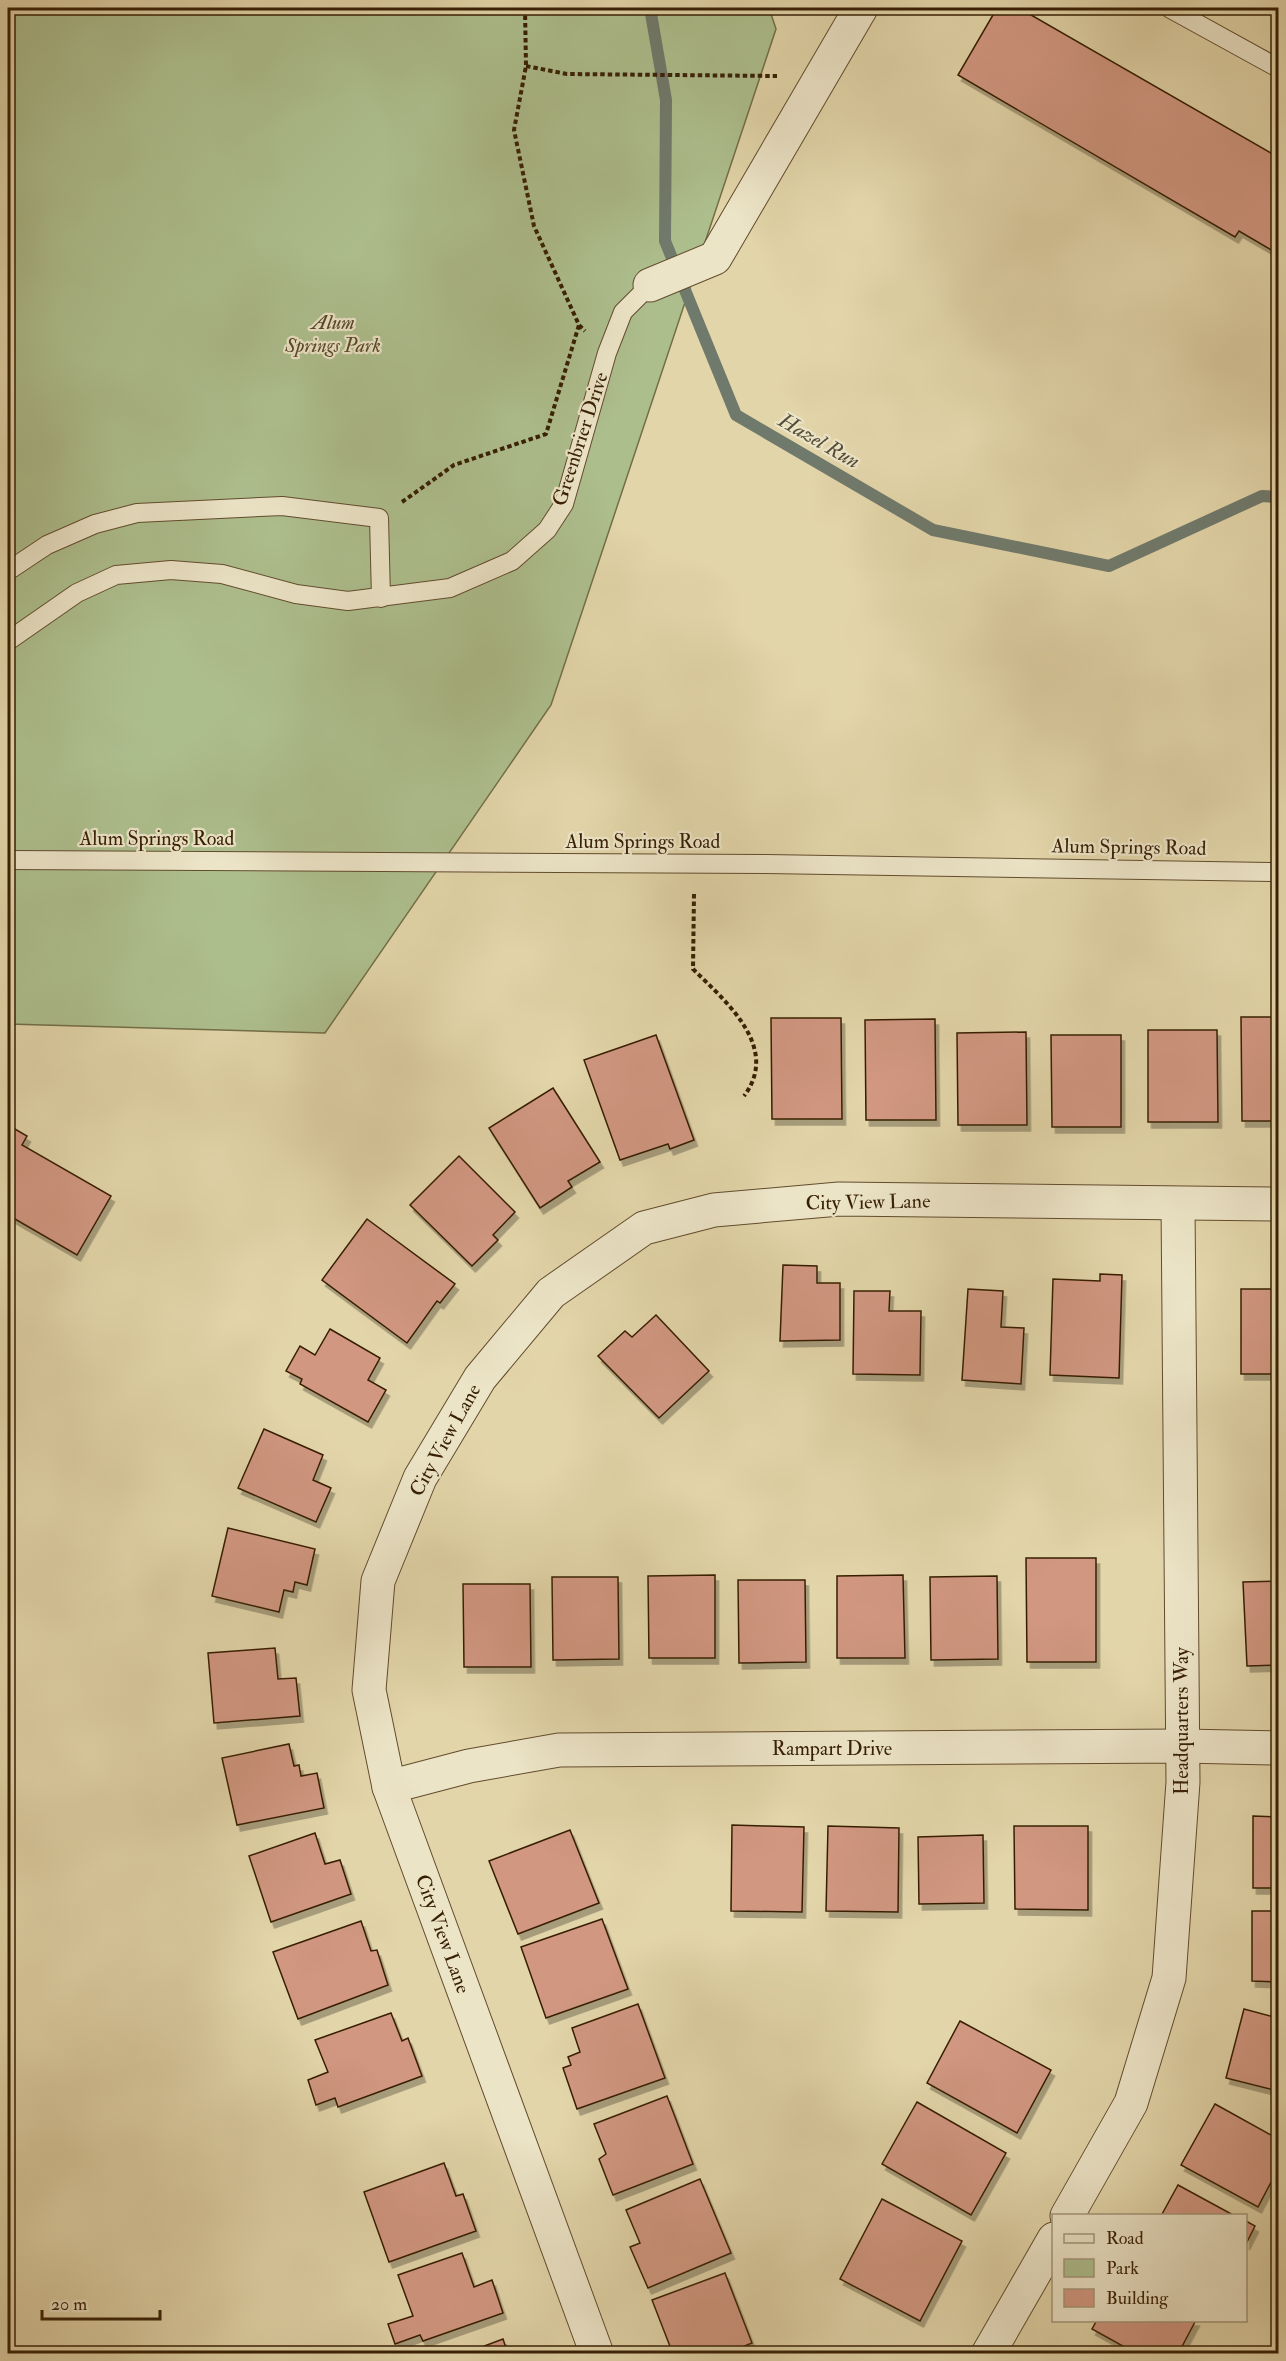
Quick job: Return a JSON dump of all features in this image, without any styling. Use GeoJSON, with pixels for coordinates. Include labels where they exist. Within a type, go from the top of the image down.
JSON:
{"type":"FeatureCollection","features":[{"type":"Feature","properties":{"kind":"street","name":"Greenbrier Drive"},"geometry":{"type":"LineString","coordinates":[[650,285],[715,258],[861,8]]}},
{"type":"Feature","properties":{"kind":"street","name":"City View Lane"},"geometry":{"type":"LineString","coordinates":[[597,2354],[389,1787],[369,1690],[378,1581],[420,1478],[480,1378],[551,1293],[644,1228],[714,1210],[839,1199],[1278,1204]]}},
{"type":"Feature","properties":{"kind":"street","name":"Headquarters Way"},"geometry":{"type":"LineString","coordinates":[[1068,2214],[1131,2103],[1170,1978],[1183,1782],[1178,1204]]}},
{"type":"Feature","properties":{"kind":"street","name":"Rampart Drive"},"geometry":{"type":"LineString","coordinates":[[389,1787],[470,1766],[559,1750],[1182,1746],[1278,1748]]}},
{"type":"Feature","properties":{"kind":"street"},"geometry":{"type":"LineString","coordinates":[[988,2354],[1052,2241]]}},
{"type":"Feature","properties":{"kind":"lane"},"geometry":{"type":"LineString","coordinates":[[1169,8],[1278,68]]}},
{"type":"Feature","properties":{"kind":"lane","name":"Greenbrier Drive"},"geometry":{"type":"LineString","coordinates":[[8,641],[76,593],[116,575],[171,570],[222,574],[296,594],[348,601],[450,588],[512,561],[547,530],[564,504],[607,353],[623,312],[650,285]]}},
{"type":"Feature","properties":{"kind":"lane"},"geometry":{"type":"LineString","coordinates":[[8,571],[47,545],[95,524],[137,513],[282,506],[379,518],[381,598]]}},
{"type":"Feature","properties":{"kind":"lane","name":"Alum Springs Road"},"geometry":{"type":"LineString","coordinates":[[8,860],[766,864],[1278,872]]}},
{"type":"Feature","properties":{"kind":"path"},"geometry":{"type":"LineString","coordinates":[[525,8],[526,66],[514,130],[534,226],[579,325],[607,353]]}},
{"type":"Feature","properties":{"kind":"path"},"geometry":{"type":"LineString","coordinates":[[526,66],[567,74],[736,75]]}},
{"type":"Feature","properties":{"kind":"path"},"geometry":{"type":"LineString","coordinates":[[379,518],[454,465],[546,434],[579,325]]}},
{"type":"Feature","properties":{"kind":"path"},"geometry":{"type":"LineString","coordinates":[[693,915],[693,969],[732,1006],[752,1044],[756,1072],[753,1084],[744,1096]]}},
{"type":"Feature","properties":{"kind":"green space","name":"Alum Springs Park"},"geometry":{"type":"Polygon","coordinates":[[[8,8],[769,8],[776,29],[551,705],[325,1033],[8,1024],[8,8]]]}},
{"type":"Feature","properties":{"kind":"building"},"geometry":{"type":"Polygon","coordinates":[[[997,8],[1019,8],[1278,157],[1278,254],[1239,231],[1235,237],[958,75],[997,8]]]}},
{"type":"Feature","properties":{"kind":"building"},"geometry":{"type":"Polygon","coordinates":[[[1241,1017],[1278,1017],[1278,1121],[1242,1121],[1241,1017]]]}},
{"type":"Feature","properties":{"kind":"building"},"geometry":{"type":"Polygon","coordinates":[[[771,1018],[841,1018],[842,1119],[772,1119],[771,1018]]]}},
{"type":"Feature","properties":{"kind":"building"},"geometry":{"type":"Polygon","coordinates":[[[935,1019],[936,1120],[866,1120],[865,1020],[935,1019]]]}},
{"type":"Feature","properties":{"kind":"building"},"geometry":{"type":"Polygon","coordinates":[[[1148,1030],[1217,1030],[1218,1122],[1148,1122],[1148,1030]]]}},
{"type":"Feature","properties":{"kind":"building"},"geometry":{"type":"Polygon","coordinates":[[[1026,1032],[1027,1125],[958,1125],[957,1033],[1026,1032]]]}},
{"type":"Feature","properties":{"kind":"building"},"geometry":{"type":"Polygon","coordinates":[[[656,1035],[694,1140],[670,1149],[668,1144],[620,1160],[584,1060],[656,1035]]]}},
{"type":"Feature","properties":{"kind":"building"},"geometry":{"type":"Polygon","coordinates":[[[1051,1035],[1121,1035],[1121,1127],[1052,1127],[1051,1035]]]}},
{"type":"Feature","properties":{"kind":"building"},"geometry":{"type":"Polygon","coordinates":[[[553,1088],[600,1162],[568,1181],[572,1187],[540,1208],[489,1128],[553,1088]]]}},
{"type":"Feature","properties":{"kind":"building"},"geometry":{"type":"Polygon","coordinates":[[[8,1125],[27,1136],[22,1145],[111,1196],[77,1255],[8,1215],[8,1125]]]}},
{"type":"Feature","properties":{"kind":"building"},"geometry":{"type":"Polygon","coordinates":[[[459,1156],[515,1212],[493,1235],[498,1240],[472,1266],[410,1205],[459,1156]]]}},
{"type":"Feature","properties":{"kind":"building"},"geometry":{"type":"Polygon","coordinates":[[[367,1219],[455,1284],[440,1303],[437,1301],[407,1343],[322,1280],[367,1219]]]}},
{"type":"Feature","properties":{"kind":"building"},"geometry":{"type":"Polygon","coordinates":[[[783,1265],[817,1266],[817,1283],[840,1283],[840,1340],[780,1341],[783,1265]]]}},
{"type":"Feature","properties":{"kind":"building"},"geometry":{"type":"Polygon","coordinates":[[[1100,1274],[1122,1275],[1119,1378],[1050,1375],[1053,1279],[1100,1281],[1100,1274]]]}},
{"type":"Feature","properties":{"kind":"building"},"geometry":{"type":"Polygon","coordinates":[[[968,1289],[1003,1291],[1001,1327],[1024,1328],[1021,1384],[962,1380],[968,1289]]]}},
{"type":"Feature","properties":{"kind":"building"},"geometry":{"type":"Polygon","coordinates":[[[1241,1289],[1278,1289],[1278,1374],[1241,1374],[1241,1289]]]}},
{"type":"Feature","properties":{"kind":"building"},"geometry":{"type":"Polygon","coordinates":[[[854,1291],[890,1291],[889,1311],[921,1311],[920,1375],[853,1374],[854,1291]]]}},
{"type":"Feature","properties":{"kind":"building"},"geometry":{"type":"Polygon","coordinates":[[[656,1315],[709,1371],[659,1418],[598,1356],[625,1331],[632,1337],[656,1315]]]}},
{"type":"Feature","properties":{"kind":"building"},"geometry":{"type":"Polygon","coordinates":[[[330,1329],[380,1358],[368,1380],[386,1390],[368,1422],[300,1384],[302,1379],[286,1371],[300,1346],[315,1355],[330,1329]]]}},
{"type":"Feature","properties":{"kind":"building"},"geometry":{"type":"Polygon","coordinates":[[[264,1429],[323,1455],[313,1480],[331,1488],[316,1522],[238,1488],[264,1429]]]}},
{"type":"Feature","properties":{"kind":"building"},"geometry":{"type":"Polygon","coordinates":[[[228,1528],[315,1549],[307,1585],[295,1582],[293,1592],[284,1590],[279,1612],[212,1596],[228,1528]]]}},
{"type":"Feature","properties":{"kind":"building"},"geometry":{"type":"Polygon","coordinates":[[[1026,1558],[1096,1558],[1096,1662],[1027,1662],[1026,1558]]]}},
{"type":"Feature","properties":{"kind":"building"},"geometry":{"type":"Polygon","coordinates":[[[715,1575],[715,1658],[649,1658],[648,1576],[715,1575]]]}},
{"type":"Feature","properties":{"kind":"building"},"geometry":{"type":"Polygon","coordinates":[[[903,1575],[905,1658],[837,1658],[837,1576],[903,1575]]]}},
{"type":"Feature","properties":{"kind":"building"},"geometry":{"type":"Polygon","coordinates":[[[997,1576],[998,1659],[931,1660],[930,1577],[997,1576]]]}},
{"type":"Feature","properties":{"kind":"building"},"geometry":{"type":"Polygon","coordinates":[[[552,1577],[618,1577],[619,1659],[553,1660],[552,1577]]]}},
{"type":"Feature","properties":{"kind":"building"},"geometry":{"type":"Polygon","coordinates":[[[738,1580],[805,1580],[806,1662],[739,1663],[738,1580]]]}},
{"type":"Feature","properties":{"kind":"building"},"geometry":{"type":"Polygon","coordinates":[[[1278,1581],[1278,1665],[1247,1666],[1243,1582],[1278,1581]]]}},
{"type":"Feature","properties":{"kind":"building"},"geometry":{"type":"Polygon","coordinates":[[[463,1584],[530,1584],[531,1667],[464,1667],[463,1584]]]}},
{"type":"Feature","properties":{"kind":"building"},"geometry":{"type":"Polygon","coordinates":[[[275,1648],[278,1679],[296,1678],[300,1716],[214,1723],[208,1653],[275,1648]]]}},
{"type":"Feature","properties":{"kind":"building"},"geometry":{"type":"Polygon","coordinates":[[[289,1744],[294,1766],[299,1765],[301,1776],[317,1773],[324,1808],[237,1825],[222,1758],[289,1744]]]}},
{"type":"Feature","properties":{"kind":"building"},"geometry":{"type":"Polygon","coordinates":[[[1253,1816],[1278,1817],[1278,1888],[1253,1888],[1253,1816]]]}},
{"type":"Feature","properties":{"kind":"building"},"geometry":{"type":"Polygon","coordinates":[[[732,1825],[804,1827],[802,1912],[731,1911],[732,1825]]]}},
{"type":"Feature","properties":{"kind":"building"},"geometry":{"type":"Polygon","coordinates":[[[828,1826],[899,1828],[898,1912],[826,1911],[828,1826]]]}},
{"type":"Feature","properties":{"kind":"building"},"geometry":{"type":"Polygon","coordinates":[[[1014,1826],[1088,1826],[1088,1910],[1015,1909],[1014,1826]]]}},
{"type":"Feature","properties":{"kind":"building"},"geometry":{"type":"Polygon","coordinates":[[[570,1830],[599,1903],[518,1934],[489,1861],[570,1830]]]}},
{"type":"Feature","properties":{"kind":"building"},"geometry":{"type":"Polygon","coordinates":[[[315,1833],[325,1864],[340,1860],[351,1894],[271,1922],[249,1856],[315,1833]]]}},
{"type":"Feature","properties":{"kind":"building"},"geometry":{"type":"Polygon","coordinates":[[[983,1835],[984,1903],[919,1904],[918,1837],[983,1835]]]}},
{"type":"Feature","properties":{"kind":"building"},"geometry":{"type":"Polygon","coordinates":[[[1252,1911],[1278,1911],[1278,1982],[1252,1981],[1252,1911]]]}},
{"type":"Feature","properties":{"kind":"building"},"geometry":{"type":"Polygon","coordinates":[[[602,1919],[628,1989],[546,2018],[521,1947],[602,1919]]]}},
{"type":"Feature","properties":{"kind":"building"},"geometry":{"type":"Polygon","coordinates":[[[361,1921],[371,1951],[377,1950],[388,1985],[298,2019],[273,1952],[361,1921]]]}},
{"type":"Feature","properties":{"kind":"building"},"geometry":{"type":"Polygon","coordinates":[[[638,2004],[665,2078],[577,2109],[563,2068],[571,2065],[568,2057],[580,2052],[572,2028],[638,2004]]]}},
{"type":"Feature","properties":{"kind":"building"},"geometry":{"type":"Polygon","coordinates":[[[1244,2009],[1278,2018],[1278,2091],[1226,2078],[1244,2009]]]}},
{"type":"Feature","properties":{"kind":"building"},"geometry":{"type":"Polygon","coordinates":[[[391,2013],[402,2041],[408,2038],[422,2076],[338,2107],[335,2098],[316,2105],[308,2080],[328,2072],[315,2040],[391,2013]]]}},
{"type":"Feature","properties":{"kind":"building"},"geometry":{"type":"Polygon","coordinates":[[[960,2021],[1051,2070],[1017,2133],[927,2083],[960,2021]]]}},
{"type":"Feature","properties":{"kind":"building"},"geometry":{"type":"Polygon","coordinates":[[[667,2096],[693,2164],[613,2195],[599,2159],[606,2154],[594,2124],[667,2096]]]}},
{"type":"Feature","properties":{"kind":"building"},"geometry":{"type":"Polygon","coordinates":[[[917,2102],[1006,2153],[971,2215],[882,2164],[917,2102]]]}},
{"type":"Feature","properties":{"kind":"building"},"geometry":{"type":"Polygon","coordinates":[[[1215,2104],[1278,2139],[1278,2169],[1258,2207],[1181,2165],[1215,2104]]]}},
{"type":"Feature","properties":{"kind":"building"},"geometry":{"type":"Polygon","coordinates":[[[444,2163],[456,2196],[463,2194],[476,2231],[389,2262],[364,2192],[444,2163]]]}},
{"type":"Feature","properties":{"kind":"building"},"geometry":{"type":"Polygon","coordinates":[[[700,2179],[731,2253],[648,2288],[630,2247],[640,2243],[626,2210],[700,2179]]]}},
{"type":"Feature","properties":{"kind":"building"},"geometry":{"type":"Polygon","coordinates":[[[1178,2185],[1231,2214],[1162,2214],[1178,2185]]]}},
{"type":"Feature","properties":{"kind":"building"},"geometry":{"type":"Polygon","coordinates":[[[882,2199],[962,2241],[920,2321],[840,2279],[882,2199]]]}},
{"type":"Feature","properties":{"kind":"building"},"geometry":{"type":"Polygon","coordinates":[[[1247,2222],[1255,2226],[1247,2242],[1247,2222]]]}},
{"type":"Feature","properties":{"kind":"building"},"geometry":{"type":"Polygon","coordinates":[[[462,2253],[474,2287],[492,2280],[503,2313],[423,2341],[420,2335],[395,2344],[388,2324],[413,2316],[398,2275],[462,2253]]]}},
{"type":"Feature","properties":{"kind":"building"},"geometry":{"type":"Polygon","coordinates":[[[725,2273],[752,2343],[725,2354],[673,2354],[652,2300],[725,2273]]]}},
{"type":"Feature","properties":{"kind":"building"},"geometry":{"type":"Polygon","coordinates":[[[1096,2322],[1195,2322],[1178,2354],[1137,2354],[1092,2329],[1096,2322]]]}},
{"type":"Feature","properties":{"kind":"building"},"geometry":{"type":"Polygon","coordinates":[[[503,2339],[508,2354],[463,2354],[503,2339]]]}},
{"type":"Feature","properties":{"kind":"waterway","name":"Hazel Run"},"geometry":{"type":"LineString","coordinates":[[650,8],[666,100],[665,241],[736,415],[933,530],[1109,566],[1262,496],[1278,497]]}}]}
